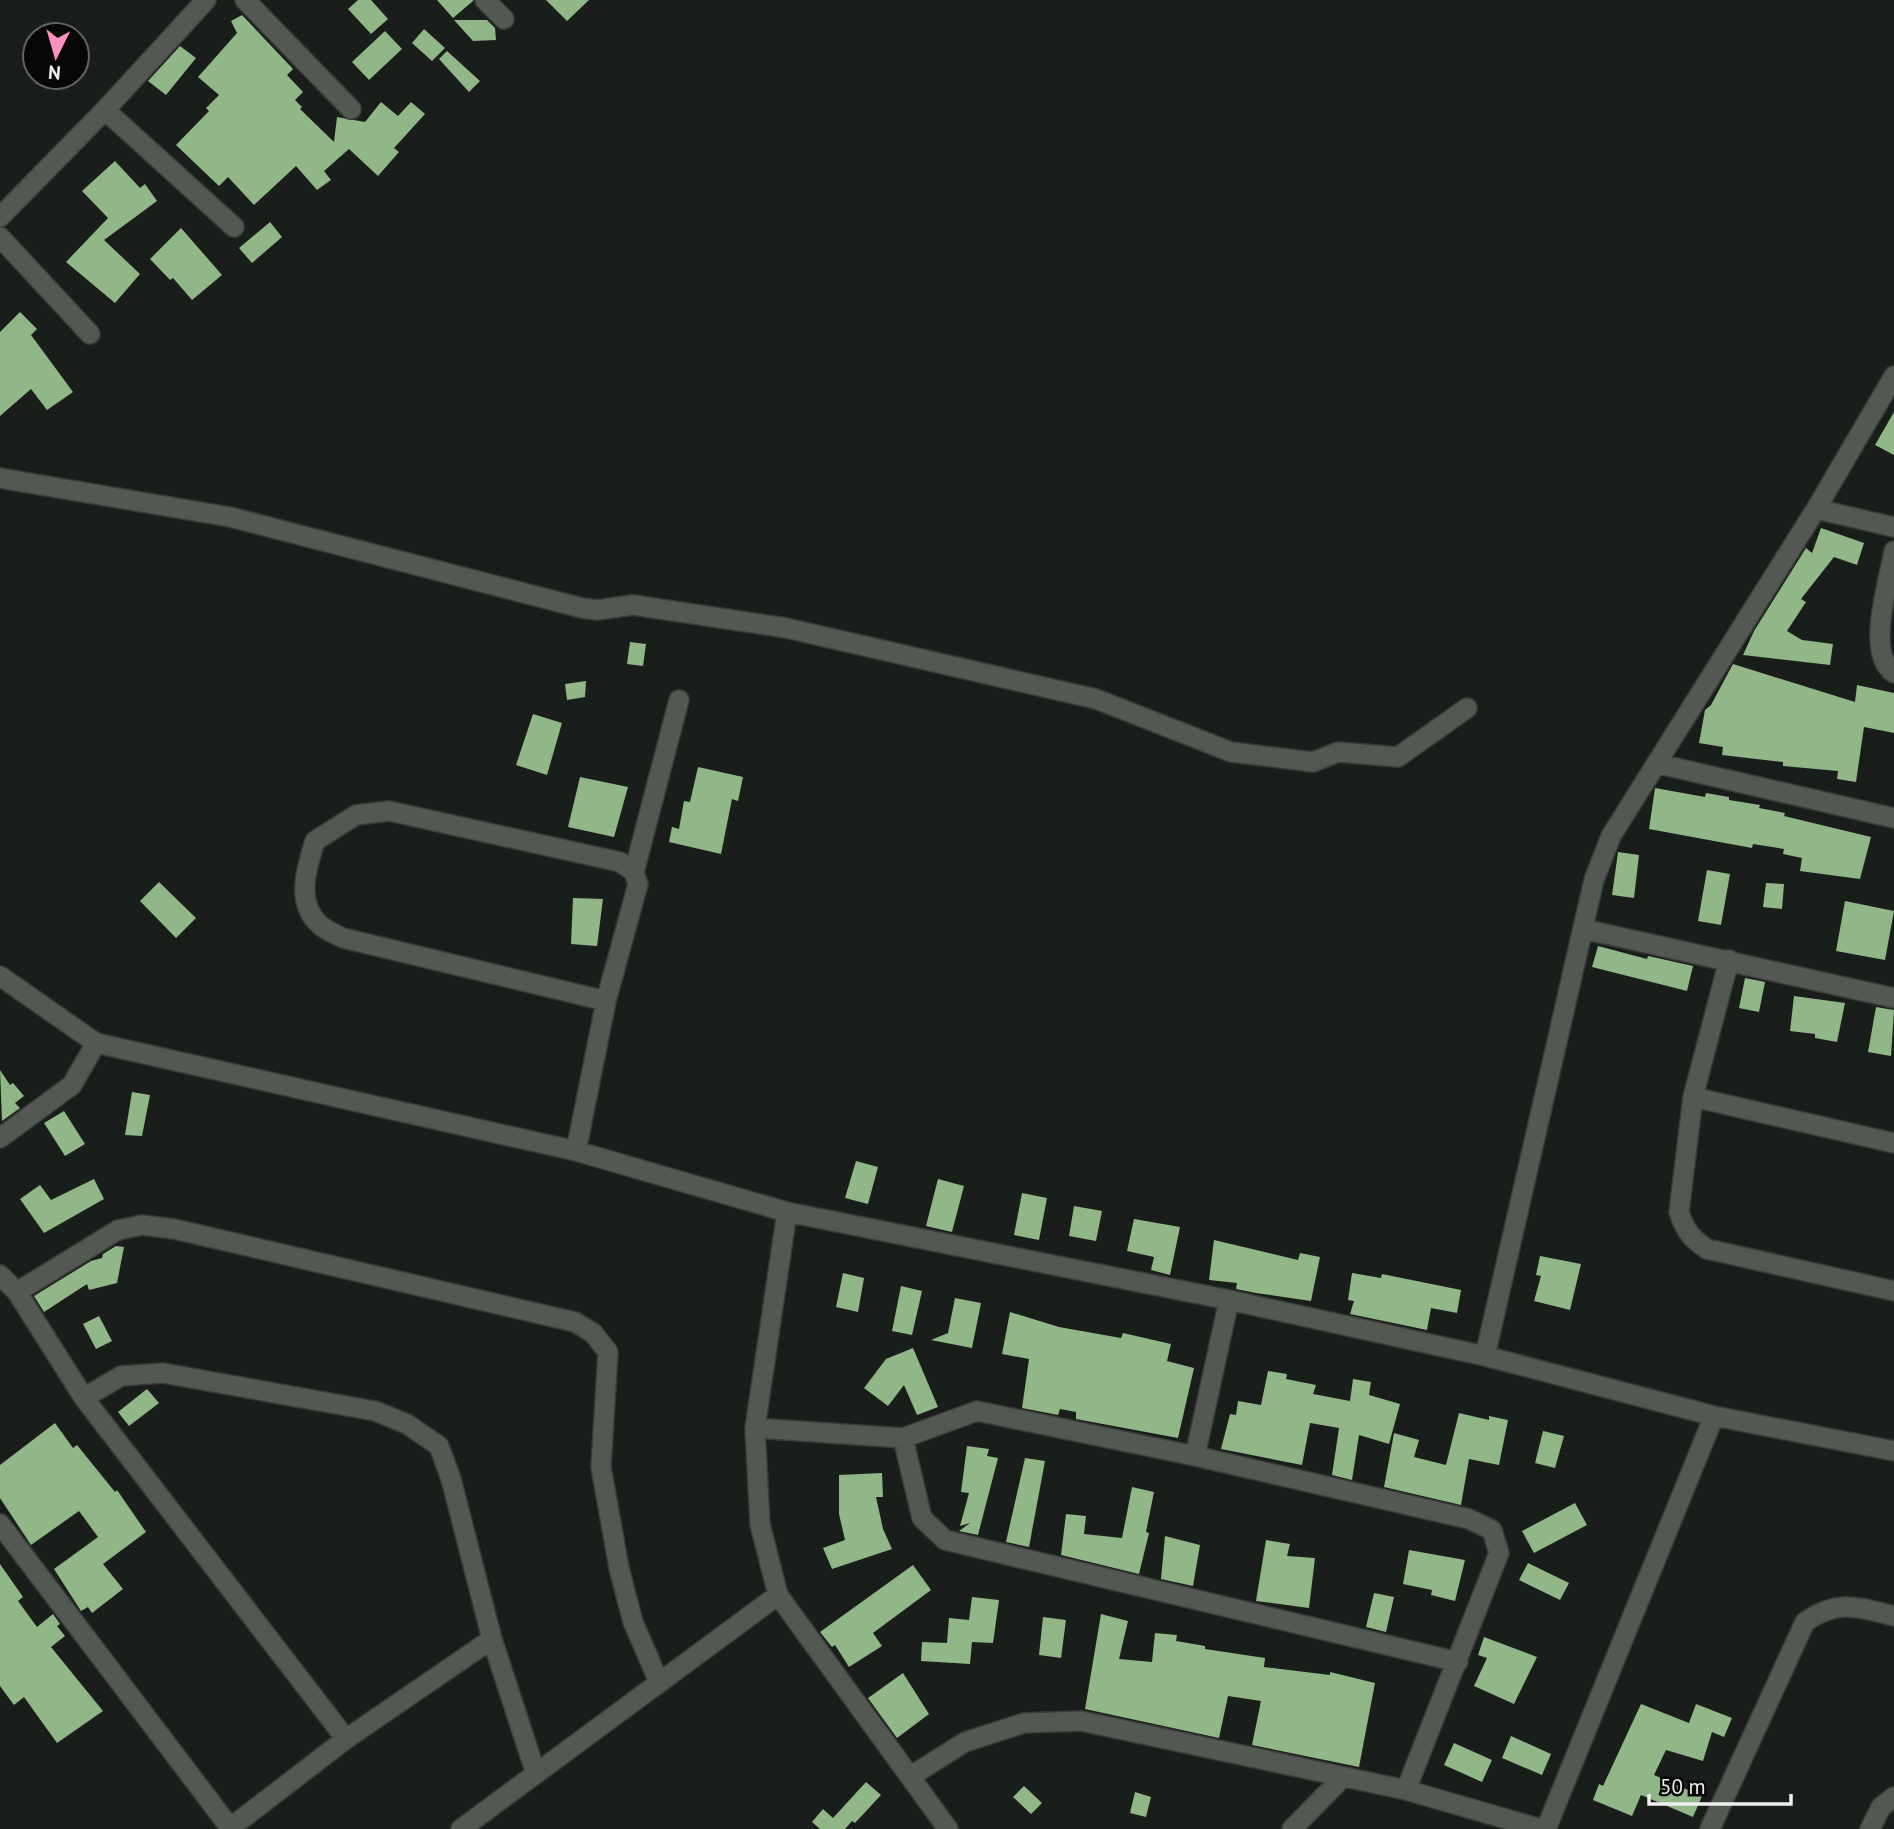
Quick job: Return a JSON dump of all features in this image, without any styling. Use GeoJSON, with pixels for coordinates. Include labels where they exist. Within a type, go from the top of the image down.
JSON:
{"type":"FeatureCollection","features":[{"type":"Feature","properties":{"kind":"street"},"geometry":{"type":"LineString","coordinates":[[0,217],[105,110],[206,0]]}},
{"type":"Feature","properties":{"kind":"street"},"geometry":{"type":"LineString","coordinates":[[245,0],[351,109]]}},
{"type":"Feature","properties":{"kind":"street"},"geometry":{"type":"LineString","coordinates":[[485,0],[504,19]]}},
{"type":"Feature","properties":{"kind":"street"},"geometry":{"type":"LineString","coordinates":[[105,110],[234,228]]}},
{"type":"Feature","properties":{"kind":"street"},"geometry":{"type":"LineString","coordinates":[[0,237],[90,334]]}},
{"type":"Feature","properties":{"kind":"street"},"geometry":{"type":"LineString","coordinates":[[1485,1356],[1594,880],[1611,836],[1659,764],[1816,509],[1894,376]]}},
{"type":"Feature","properties":{"kind":"street"},"geometry":{"type":"LineString","coordinates":[[0,478],[230,517],[582,608],[597,610],[633,605],[786,628],[1096,699],[1231,752],[1313,762],[1338,752],[1398,757],[1467,708]]}},
{"type":"Feature","properties":{"kind":"street"},"geometry":{"type":"LineString","coordinates":[[1816,509],[1894,527]]}},
{"type":"Feature","properties":{"kind":"street"},"geometry":{"type":"LineString","coordinates":[[1894,551],[1879,638],[1880,656],[1894,673]]}},
{"type":"Feature","properties":{"kind":"street"},"geometry":{"type":"LineString","coordinates":[[576,1151],[606,1000],[638,884],[634,872],[679,700]]}},
{"type":"Feature","properties":{"kind":"street"},"geometry":{"type":"LineString","coordinates":[[1659,764],[1894,818]]}},
{"type":"Feature","properties":{"kind":"street"},"geometry":{"type":"LineString","coordinates":[[606,1000],[342,938],[317,924],[307,902],[303,879],[315,841],[356,815],[389,811],[620,862],[634,872]]}},
{"type":"Feature","properties":{"kind":"street"},"geometry":{"type":"LineString","coordinates":[[1583,929],[1894,998]]}},
{"type":"Feature","properties":{"kind":"street"},"geometry":{"type":"LineString","coordinates":[[1729,960],[1693,1097],[1679,1212],[1684,1228],[1692,1239],[1707,1249],[1894,1290]]}},
{"type":"Feature","properties":{"kind":"street"},"geometry":{"type":"LineString","coordinates":[[0,976],[96,1043],[576,1151],[788,1212],[1229,1300],[1485,1356],[1714,1416],[1894,1451]]}},
{"type":"Feature","properties":{"kind":"street"},"geometry":{"type":"LineString","coordinates":[[0,1138],[72,1086],[96,1043]]}},
{"type":"Feature","properties":{"kind":"street"},"geometry":{"type":"LineString","coordinates":[[1693,1097],[1894,1143]]}},
{"type":"Feature","properties":{"kind":"street"},"geometry":{"type":"LineString","coordinates":[[788,1212],[755,1428],[760,1524],[778,1595],[948,1829]]}},
{"type":"Feature","properties":{"kind":"street"},"geometry":{"type":"LineString","coordinates":[[17,1292],[118,1230],[142,1225],[174,1229],[575,1322],[593,1333],[608,1352],[601,1467],[619,1568],[633,1622],[659,1682]]}},
{"type":"Feature","properties":{"kind":"street"},"geometry":{"type":"LineString","coordinates":[[0,1275],[17,1292],[84,1398],[346,1739]]}},
{"type":"Feature","properties":{"kind":"street"},"geometry":{"type":"LineString","coordinates":[[1195,1456],[1229,1300]]}},
{"type":"Feature","properties":{"kind":"street"},"geometry":{"type":"LineString","coordinates":[[84,1398],[121,1376],[163,1373],[375,1411],[407,1424],[439,1446],[451,1479],[492,1639],[536,1773]]}},
{"type":"Feature","properties":{"kind":"street"},"geometry":{"type":"LineString","coordinates":[[755,1428],[903,1438],[977,1411],[1195,1456],[1469,1518],[1492,1530],[1499,1553],[1406,1790]]}},
{"type":"Feature","properties":{"kind":"street"},"geometry":{"type":"LineString","coordinates":[[911,1776],[965,1742],[1024,1723],[1081,1721],[1406,1790],[1544,1829],[1714,1416]]}},
{"type":"Feature","properties":{"kind":"street"},"geometry":{"type":"LineString","coordinates":[[903,1438],[922,1518],[945,1541],[1458,1662]]}},
{"type":"Feature","properties":{"kind":"street"},"geometry":{"type":"LineString","coordinates":[[0,1524],[230,1828],[346,1739],[492,1639]]}},
{"type":"Feature","properties":{"kind":"street"},"geometry":{"type":"LineString","coordinates":[[461,1829],[778,1595]]}},
{"type":"Feature","properties":{"kind":"street"},"geometry":{"type":"LineString","coordinates":[[1710,1829],[1805,1622],[1825,1608],[1850,1606],[1894,1616]]}},
{"type":"Feature","properties":{"kind":"street"},"geometry":{"type":"LineString","coordinates":[[1292,1829],[1343,1777]]}},
{"type":"Feature","properties":{"kind":"street"},"geometry":{"type":"LineString","coordinates":[[1870,1829],[1881,1807],[1894,1797]]}},
{"type":"Feature","properties":{"kind":"building"},"geometry":{"type":"Polygon","coordinates":[[[358,0],[371,0],[388,19],[371,34],[348,9],[358,0]]]}},
{"type":"Feature","properties":{"kind":"building"},"geometry":{"type":"Polygon","coordinates":[[[437,0],[473,0],[473,1],[453,18],[437,0]]]}},
{"type":"Feature","properties":{"kind":"building"},"geometry":{"type":"Polygon","coordinates":[[[546,0],[589,0],[567,21],[546,0]]]}},
{"type":"Feature","properties":{"kind":"building"},"geometry":{"type":"Polygon","coordinates":[[[242,15],[293,69],[287,75],[303,92],[295,100],[302,107],[300,109],[334,142],[337,117],[365,122],[381,102],[398,116],[411,102],[425,114],[394,148],[399,152],[378,176],[349,149],[324,171],[331,180],[317,190],[296,166],[254,205],[228,177],[219,186],[176,145],[209,111],[206,108],[219,95],[198,77],[237,33],[231,21],[242,15]]]}},
{"type":"Feature","properties":{"kind":"building"},"geometry":{"type":"Polygon","coordinates":[[[454,20],[487,20],[495,28],[496,40],[473,41],[454,20]]]}},
{"type":"Feature","properties":{"kind":"building"},"geometry":{"type":"Polygon","coordinates":[[[424,29],[445,48],[432,61],[412,43],[424,29]]]}},
{"type":"Feature","properties":{"kind":"building"},"geometry":{"type":"Polygon","coordinates":[[[385,31],[402,49],[369,80],[352,62],[385,31]]]}},
{"type":"Feature","properties":{"kind":"building"},"geometry":{"type":"Polygon","coordinates":[[[180,46],[196,58],[166,95],[148,81],[180,46]]]}},
{"type":"Feature","properties":{"kind":"building"},"geometry":{"type":"Polygon","coordinates":[[[447,51],[480,81],[469,92],[439,59],[447,51]]]}},
{"type":"Feature","properties":{"kind":"building"},"geometry":{"type":"Polygon","coordinates":[[[115,161],[140,188],[145,184],[157,201],[104,240],[140,274],[115,303],[66,262],[108,218],[82,191],[115,161]]]}},
{"type":"Feature","properties":{"kind":"building"},"geometry":{"type":"Polygon","coordinates":[[[270,222],[282,237],[252,263],[239,248],[270,222]]]}},
{"type":"Feature","properties":{"kind":"building"},"geometry":{"type":"Polygon","coordinates":[[[181,228],[222,275],[192,300],[173,278],[170,280],[150,259],[181,228]]]}},
{"type":"Feature","properties":{"kind":"building"},"geometry":{"type":"Polygon","coordinates":[[[20,312],[37,329],[31,335],[73,392],[47,410],[31,389],[0,416],[0,332],[20,312]]]}},
{"type":"Feature","properties":{"kind":"building"},"geometry":{"type":"Polygon","coordinates":[[[1894,412],[1894,455],[1875,445],[1894,412]]]}},
{"type":"Feature","properties":{"kind":"building"},"geometry":{"type":"Polygon","coordinates":[[[1821,528],[1864,543],[1857,565],[1834,557],[1801,599],[1806,602],[1787,631],[1802,640],[1833,644],[1830,665],[1743,655],[1754,631],[1806,548],[1812,553],[1821,528]]]}},
{"type":"Feature","properties":{"kind":"building"},"geometry":{"type":"Polygon","coordinates":[[[630,642],[646,644],[643,666],[627,664],[630,642]]]}},
{"type":"Feature","properties":{"kind":"building"},"geometry":{"type":"Polygon","coordinates":[[[1733,664],[1855,702],[1857,685],[1894,693],[1894,733],[1864,727],[1856,782],[1837,779],[1838,771],[1783,766],[1783,762],[1722,755],[1723,747],[1699,743],[1705,710],[1711,705],[1733,664]]]}},
{"type":"Feature","properties":{"kind":"building"},"geometry":{"type":"Polygon","coordinates":[[[586,681],[585,697],[567,700],[565,684],[586,681]]]}},
{"type":"Feature","properties":{"kind":"building"},"geometry":{"type":"Polygon","coordinates":[[[533,714],[562,723],[547,775],[516,765],[533,714]]]}},
{"type":"Feature","properties":{"kind":"building"},"geometry":{"type":"Polygon","coordinates":[[[698,767],[743,777],[738,801],[732,799],[721,854],[669,842],[672,827],[679,829],[684,801],[690,802],[698,767]]]}},
{"type":"Feature","properties":{"kind":"building"},"geometry":{"type":"Polygon","coordinates":[[[580,777],[628,787],[614,837],[568,827],[580,777]]]}},
{"type":"Feature","properties":{"kind":"building"},"geometry":{"type":"Polygon","coordinates":[[[1655,788],[1705,797],[1706,793],[1729,797],[1729,800],[1760,805],[1759,808],[1785,813],[1784,816],[1871,837],[1860,879],[1800,871],[1802,858],[1783,854],[1784,849],[1753,844],[1752,848],[1649,829],[1655,788]]]}},
{"type":"Feature","properties":{"kind":"building"},"geometry":{"type":"Polygon","coordinates":[[[1618,852],[1639,855],[1634,898],[1612,895],[1618,852]]]}},
{"type":"Feature","properties":{"kind":"building"},"geometry":{"type":"Polygon","coordinates":[[[1707,870],[1730,874],[1721,925],[1698,921],[1707,870]]]}},
{"type":"Feature","properties":{"kind":"building"},"geometry":{"type":"Polygon","coordinates":[[[159,882],[196,918],[176,938],[140,901],[159,882]]]}},
{"type":"Feature","properties":{"kind":"building"},"geometry":{"type":"Polygon","coordinates":[[[1766,883],[1784,884],[1782,909],[1763,907],[1766,883]]]}},
{"type":"Feature","properties":{"kind":"building"},"geometry":{"type":"Polygon","coordinates":[[[573,898],[603,899],[597,946],[571,944],[573,898]]]}},
{"type":"Feature","properties":{"kind":"building"},"geometry":{"type":"Polygon","coordinates":[[[1845,901],[1894,911],[1885,960],[1836,951],[1845,901]]]}},
{"type":"Feature","properties":{"kind":"building"},"geometry":{"type":"Polygon","coordinates":[[[1598,946],[1647,959],[1648,956],[1693,966],[1687,991],[1592,967],[1598,946]]]}},
{"type":"Feature","properties":{"kind":"building"},"geometry":{"type":"Polygon","coordinates":[[[1745,978],[1765,982],[1759,1012],[1739,1008],[1745,978]]]}},
{"type":"Feature","properties":{"kind":"building"},"geometry":{"type":"Polygon","coordinates":[[[1794,996],[1845,1003],[1837,1042],[1815,1038],[1815,1034],[1790,1031],[1794,996]]]}},
{"type":"Feature","properties":{"kind":"building"},"geometry":{"type":"Polygon","coordinates":[[[1876,1007],[1894,1010],[1891,1056],[1868,1052],[1876,1007]]]}},
{"type":"Feature","properties":{"kind":"building"},"geometry":{"type":"Polygon","coordinates":[[[0,1070],[10,1085],[13,1083],[24,1096],[15,1103],[20,1108],[2,1121],[0,1070]]]}},
{"type":"Feature","properties":{"kind":"building"},"geometry":{"type":"Polygon","coordinates":[[[132,1092],[150,1095],[142,1136],[125,1135],[132,1092]]]}},
{"type":"Feature","properties":{"kind":"building"},"geometry":{"type":"Polygon","coordinates":[[[64,1111],[85,1144],[65,1156],[44,1123],[64,1111]]]}},
{"type":"Feature","properties":{"kind":"building"},"geometry":{"type":"Polygon","coordinates":[[[856,1161],[878,1167],[868,1204],[845,1198],[856,1161]]]}},
{"type":"Feature","properties":{"kind":"building"},"geometry":{"type":"Polygon","coordinates":[[[94,1179],[104,1199],[44,1233],[20,1199],[40,1185],[51,1200],[94,1179]]]}},
{"type":"Feature","properties":{"kind":"building"},"geometry":{"type":"Polygon","coordinates":[[[938,1179],[964,1186],[952,1232],[926,1226],[938,1179]]]}},
{"type":"Feature","properties":{"kind":"building"},"geometry":{"type":"Polygon","coordinates":[[[1022,1193],[1047,1198],[1039,1240],[1014,1235],[1022,1193]]]}},
{"type":"Feature","properties":{"kind":"building"},"geometry":{"type":"Polygon","coordinates":[[[1074,1206],[1102,1211],[1096,1241],[1069,1236],[1074,1206]]]}},
{"type":"Feature","properties":{"kind":"building"},"geometry":{"type":"Polygon","coordinates":[[[1134,1219],[1180,1227],[1170,1275],[1151,1270],[1154,1257],[1127,1251],[1134,1219]]]}},
{"type":"Feature","properties":{"kind":"building"},"geometry":{"type":"Polygon","coordinates":[[[1214,1240],[1298,1260],[1300,1253],[1320,1257],[1311,1301],[1236,1289],[1237,1283],[1209,1280],[1214,1240]]]}},
{"type":"Feature","properties":{"kind":"building"},"geometry":{"type":"Polygon","coordinates":[[[116,1246],[124,1247],[117,1283],[89,1290],[87,1284],[44,1312],[34,1296],[91,1261],[102,1258],[103,1254],[116,1246]]]}},
{"type":"Feature","properties":{"kind":"building"},"geometry":{"type":"Polygon","coordinates":[[[1540,1256],[1581,1264],[1570,1310],[1534,1301],[1541,1276],[1536,1275],[1540,1256]]]}},
{"type":"Feature","properties":{"kind":"building"},"geometry":{"type":"Polygon","coordinates":[[[843,1273],[864,1278],[858,1312],[836,1307],[843,1273]]]}},
{"type":"Feature","properties":{"kind":"building"},"geometry":{"type":"Polygon","coordinates":[[[1352,1273],[1381,1278],[1382,1274],[1461,1290],[1457,1313],[1431,1308],[1427,1330],[1350,1314],[1354,1301],[1348,1300],[1352,1273]]]}},
{"type":"Feature","properties":{"kind":"building"},"geometry":{"type":"Polygon","coordinates":[[[901,1286],[922,1291],[912,1335],[892,1331],[901,1286]]]}},
{"type":"Feature","properties":{"kind":"building"},"geometry":{"type":"Polygon","coordinates":[[[955,1298],[981,1303],[972,1348],[931,1340],[948,1333],[955,1298]]]}},
{"type":"Feature","properties":{"kind":"building"},"geometry":{"type":"Polygon","coordinates":[[[1010,1312],[1059,1327],[1121,1338],[1123,1333],[1171,1344],[1167,1361],[1194,1368],[1178,1438],[1076,1419],[1076,1412],[1060,1409],[1058,1415],[1022,1408],[1029,1359],[1002,1354],[1010,1312]]]}},
{"type":"Feature","properties":{"kind":"building"},"geometry":{"type":"Polygon","coordinates":[[[99,1316],[112,1341],[96,1349],[83,1324],[99,1316]]]}},
{"type":"Feature","properties":{"kind":"building"},"geometry":{"type":"Polygon","coordinates":[[[913,1348],[938,1407],[917,1415],[904,1385],[888,1406],[864,1388],[886,1359],[913,1348]]]}},
{"type":"Feature","properties":{"kind":"building"},"geometry":{"type":"Polygon","coordinates":[[[1268,1371],[1287,1374],[1286,1379],[1316,1385],[1313,1394],[1350,1401],[1353,1379],[1371,1382],[1369,1395],[1400,1404],[1389,1444],[1359,1435],[1352,1480],[1332,1475],[1339,1428],[1310,1423],[1302,1465],[1221,1449],[1230,1414],[1236,1415],[1238,1401],[1261,1405],[1268,1371]]]}},
{"type":"Feature","properties":{"kind":"building"},"geometry":{"type":"Polygon","coordinates":[[[147,1389],[159,1403],[129,1426],[118,1412],[147,1389]]]}},
{"type":"Feature","properties":{"kind":"building"},"geometry":{"type":"Polygon","coordinates":[[[1459,1413],[1489,1420],[1489,1416],[1508,1420],[1499,1465],[1469,1459],[1461,1505],[1384,1487],[1394,1433],[1419,1440],[1414,1457],[1446,1465],[1459,1413]]]}},
{"type":"Feature","properties":{"kind":"building"},"geometry":{"type":"Polygon","coordinates":[[[55,1423],[73,1448],[77,1445],[115,1492],[117,1490],[146,1532],[103,1564],[123,1589],[92,1613],[88,1607],[81,1611],[54,1569],[98,1537],[79,1511],[31,1545],[0,1498],[0,1465],[55,1423]]]}},
{"type":"Feature","properties":{"kind":"building"},"geometry":{"type":"Polygon","coordinates":[[[1543,1431],[1564,1436],[1555,1468],[1535,1463],[1543,1431]]]}},
{"type":"Feature","properties":{"kind":"building"},"geometry":{"type":"Polygon","coordinates":[[[967,1446],[989,1449],[987,1456],[998,1458],[978,1535],[959,1531],[970,1523],[960,1526],[969,1493],[961,1492],[967,1446]]]}},
{"type":"Feature","properties":{"kind":"building"},"geometry":{"type":"Polygon","coordinates":[[[1025,1458],[1045,1461],[1029,1547],[1006,1542],[1025,1458]]]}},
{"type":"Feature","properties":{"kind":"building"},"geometry":{"type":"Polygon","coordinates":[[[882,1473],[883,1497],[876,1497],[883,1529],[892,1549],[832,1569],[823,1548],[845,1540],[839,1514],[839,1475],[882,1473]]]}},
{"type":"Feature","properties":{"kind":"building"},"geometry":{"type":"Polygon","coordinates":[[[1132,1487],[1154,1492],[1146,1532],[1149,1533],[1139,1574],[1061,1555],[1066,1514],[1086,1516],[1084,1534],[1122,1538],[1132,1487]]]}},
{"type":"Feature","properties":{"kind":"building"},"geometry":{"type":"Polygon","coordinates":[[[1575,1503],[1587,1525],[1534,1553],[1522,1531],[1575,1503]]]}},
{"type":"Feature","properties":{"kind":"building"},"geometry":{"type":"Polygon","coordinates":[[[1165,1536],[1200,1545],[1193,1586],[1161,1579],[1165,1536]]]}},
{"type":"Feature","properties":{"kind":"building"},"geometry":{"type":"Polygon","coordinates":[[[1266,1540],[1290,1544],[1287,1556],[1315,1558],[1309,1608],[1256,1601],[1266,1540]]]}},
{"type":"Feature","properties":{"kind":"building"},"geometry":{"type":"Polygon","coordinates":[[[1409,1550],[1465,1560],[1455,1601],[1431,1595],[1432,1590],[1403,1584],[1409,1550]]]}},
{"type":"Feature","properties":{"kind":"building"},"geometry":{"type":"Polygon","coordinates":[[[1528,1563],[1569,1583],[1560,1600],[1519,1580],[1528,1563]]]}},
{"type":"Feature","properties":{"kind":"building"},"geometry":{"type":"Polygon","coordinates":[[[0,1564],[23,1597],[18,1601],[37,1627],[53,1614],[60,1624],[57,1626],[65,1636],[51,1647],[103,1711],[57,1743],[24,1697],[14,1705],[0,1686],[0,1564]]]}},
{"type":"Feature","properties":{"kind":"building"},"geometry":{"type":"Polygon","coordinates":[[[913,1565],[931,1590],[873,1633],[882,1646],[849,1667],[835,1645],[832,1647],[820,1632],[913,1565]]]}},
{"type":"Feature","properties":{"kind":"building"},"geometry":{"type":"Polygon","coordinates":[[[1374,1593],[1394,1597],[1386,1632],[1366,1627],[1374,1593]]]}},
{"type":"Feature","properties":{"kind":"building"},"geometry":{"type":"Polygon","coordinates":[[[972,1597],[999,1600],[993,1643],[972,1642],[970,1664],[921,1661],[922,1642],[947,1643],[949,1618],[969,1620],[972,1597]]]}},
{"type":"Feature","properties":{"kind":"building"},"geometry":{"type":"Polygon","coordinates":[[[1101,1614],[1128,1621],[1119,1659],[1152,1662],[1155,1633],[1177,1635],[1176,1641],[1205,1646],[1205,1649],[1265,1658],[1264,1667],[1330,1675],[1330,1672],[1375,1683],[1359,1767],[1252,1745],[1261,1701],[1228,1696],[1219,1738],[1085,1709],[1101,1614]]]}},
{"type":"Feature","properties":{"kind":"building"},"geometry":{"type":"Polygon","coordinates":[[[1043,1617],[1066,1620],[1061,1658],[1039,1655],[1043,1617]]]}},
{"type":"Feature","properties":{"kind":"building"},"geometry":{"type":"Polygon","coordinates":[[[1484,1637],[1537,1657],[1514,1704],[1474,1686],[1487,1658],[1478,1655],[1484,1637]]]}},
{"type":"Feature","properties":{"kind":"building"},"geometry":{"type":"Polygon","coordinates":[[[903,1673],[929,1714],[897,1738],[868,1698],[903,1673]]]}},
{"type":"Feature","properties":{"kind":"building"},"geometry":{"type":"Polygon","coordinates":[[[1641,1704],[1689,1723],[1696,1704],[1732,1718],[1724,1737],[1712,1732],[1703,1761],[1666,1750],[1654,1775],[1702,1796],[1693,1817],[1641,1795],[1632,1816],[1593,1800],[1599,1784],[1603,1786],[1641,1704]]]}},
{"type":"Feature","properties":{"kind":"building"},"geometry":{"type":"Polygon","coordinates":[[[1511,1736],[1551,1754],[1542,1775],[1502,1758],[1511,1736]]]}},
{"type":"Feature","properties":{"kind":"building"},"geometry":{"type":"Polygon","coordinates":[[[1454,1743],[1492,1760],[1482,1782],[1444,1765],[1454,1743]]]}},
{"type":"Feature","properties":{"kind":"building"},"geometry":{"type":"Polygon","coordinates":[[[866,1782],[881,1795],[855,1823],[852,1821],[845,1829],[820,1829],[812,1822],[823,1809],[833,1818],[866,1782]]]}},
{"type":"Feature","properties":{"kind":"building"},"geometry":{"type":"Polygon","coordinates":[[[1024,1786],[1042,1803],[1031,1814],[1013,1797],[1024,1786]]]}},
{"type":"Feature","properties":{"kind":"building"},"geometry":{"type":"Polygon","coordinates":[[[1135,1792],[1151,1797],[1146,1817],[1130,1813],[1135,1792]]]}}]}
